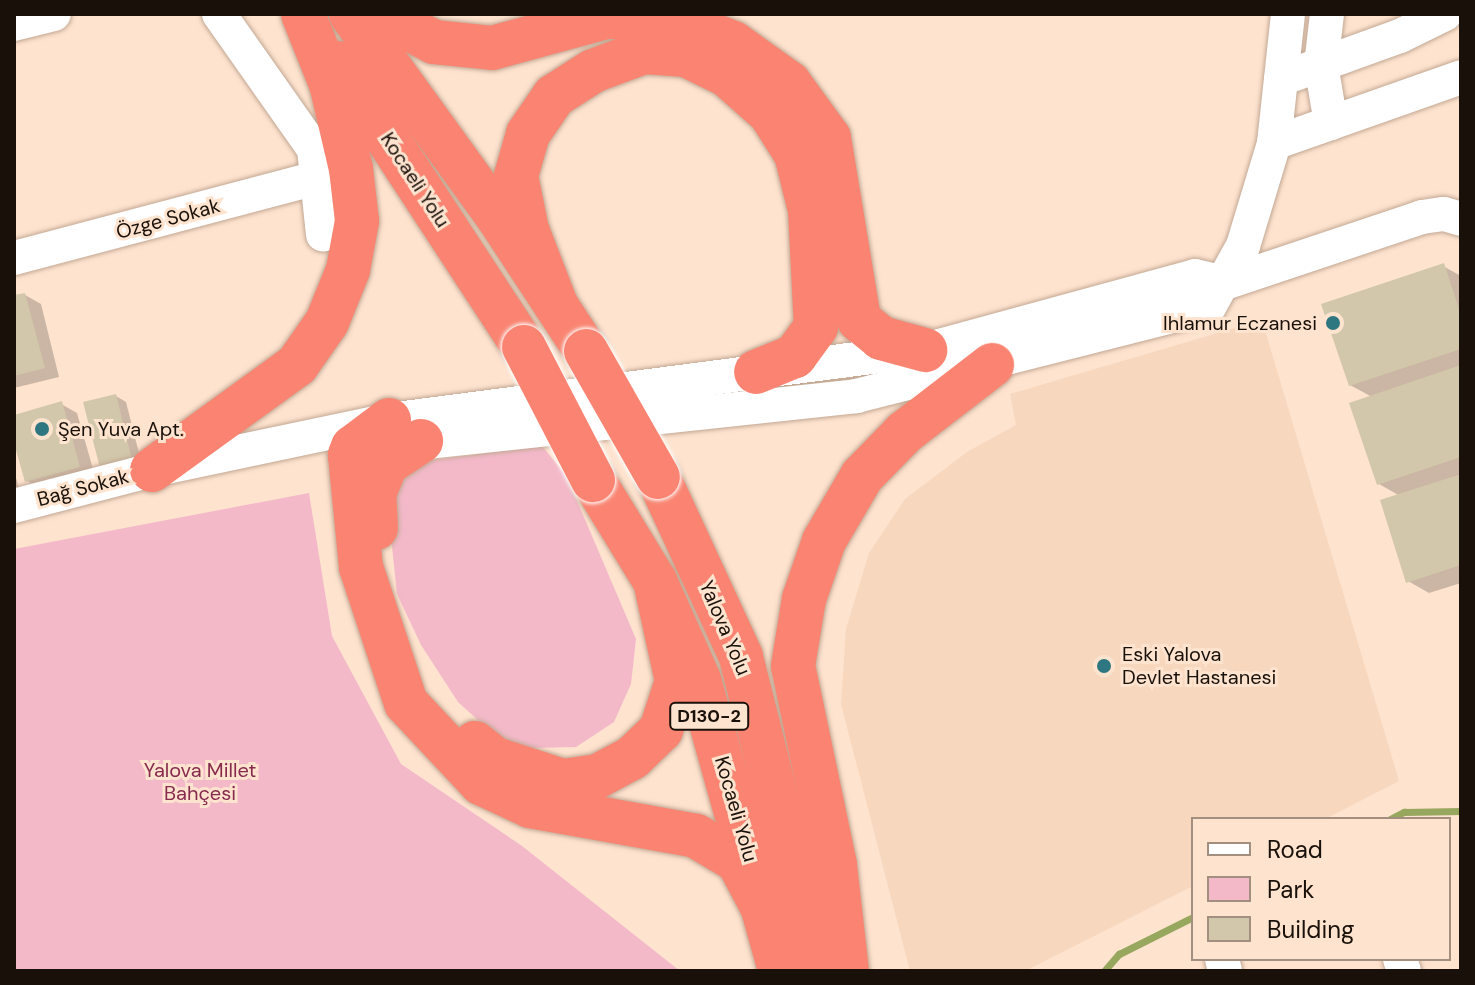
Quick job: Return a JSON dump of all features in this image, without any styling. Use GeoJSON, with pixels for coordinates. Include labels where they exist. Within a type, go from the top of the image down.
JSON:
{"type":"FeatureCollection","features":[{"type":"Feature","properties":{"kind":"highway","name":"Kocaeli̇ Yolu"},"geometry":{"type":"LineString","coordinates":[[304,14],[524,347],[593,480],[655,581],[699,680],[780,971]]}},
{"type":"Feature","properties":{"kind":"highway"},"geometry":{"type":"LineString","coordinates":[[152,470],[297,365],[327,322],[348,270],[357,221],[351,169],[331,84],[304,14]]}},
{"type":"Feature","properties":{"kind":"highway","name":"D130-2"},"geometry":{"type":"LineString","coordinates":[[351,14],[556,305]]}},
{"type":"Feature","properties":{"kind":"highway"},"geometry":{"type":"LineString","coordinates":[[381,14],[434,42],[492,48],[606,17],[668,17],[733,43],[789,83],[829,138],[859,320],[881,338],[925,350]]}},
{"type":"Feature","properties":{"kind":"highway"},"geometry":{"type":"LineString","coordinates":[[556,305],[527,230],[516,176],[528,134],[554,96],[593,71],[644,52],[686,55],[727,75],[770,113],[796,154],[810,210],[816,327],[795,356],[756,372]]}},
{"type":"Feature","properties":{"kind":"highway","name":"Yalova Yolu"},"geometry":{"type":"LineString","coordinates":[[556,305],[658,477],[741,657],[820,971]]}},
{"type":"Feature","properties":{"kind":"highway"},"geometry":{"type":"LineString","coordinates":[[847,971],[835,865],[793,666],[804,599],[824,541],[862,476],[905,432],[992,365]]}},
{"type":"Feature","properties":{"kind":"highway"},"geometry":{"type":"LineString","coordinates":[[405,430],[353,447],[350,455],[361,567],[382,643],[406,703],[439,745],[481,783],[530,806],[696,836],[738,861],[767,916]]}},
{"type":"Feature","properties":{"kind":"highway"},"geometry":{"type":"LineString","coordinates":[[405,430],[374,494],[389,608],[426,695],[495,759],[563,781],[598,776],[632,758],[661,730],[677,681],[655,581]]}},
{"type":"Feature","properties":{"kind":"street"},"geometry":{"type":"LineString","coordinates":[[14,24],[54,14]]}},
{"type":"Feature","properties":{"kind":"street"},"geometry":{"type":"LineString","coordinates":[[219,14],[294,114],[314,149],[320,177],[323,235]]}},
{"type":"Feature","properties":{"kind":"street"},"geometry":{"type":"LineString","coordinates":[[405,430],[856,396],[992,365],[1209,307],[1243,246],[1274,143],[1288,14]]}},
{"type":"Feature","properties":{"kind":"street"},"geometry":{"type":"LineString","coordinates":[[1327,14],[1321,65],[1331,123]]}},
{"type":"Feature","properties":{"kind":"street"},"geometry":{"type":"LineString","coordinates":[[1281,79],[1321,65],[1386,27],[1445,14]]}},
{"type":"Feature","properties":{"kind":"street"},"geometry":{"type":"LineString","coordinates":[[1274,143],[1461,77]]}},
{"type":"Feature","properties":{"kind":"street","name":"Özge Sokak"},"geometry":{"type":"LineString","coordinates":[[14,258],[320,177]]}},
{"type":"Feature","properties":{"kind":"street"},"geometry":{"type":"LineString","coordinates":[[152,470],[756,372],[925,350],[1195,276],[1225,283],[1422,217],[1444,214],[1461,219]]}},
{"type":"Feature","properties":{"kind":"street"},"geometry":{"type":"LineString","coordinates":[[152,470],[350,455]]}},
{"type":"Feature","properties":{"kind":"street","name":"Bağ Sokak"},"geometry":{"type":"LineString","coordinates":[[14,506],[152,470]]}},
{"type":"Feature","properties":{"kind":"shaded area","name":"Eski Yalova Devlet Hastanesi"},"geometry":{"type":"Polygon","coordinates":[[[1262,320],[1399,781],[1329,817],[1191,817],[1191,887],[1025,971],[910,971],[841,704],[846,629],[869,553],[905,499],[967,452],[1016,425],[1010,394],[1262,320]]]}},
{"type":"Feature","properties":{"kind":"green space"},"geometry":{"type":"Polygon","coordinates":[[[542,446],[566,475],[636,639],[631,684],[614,722],[576,747],[533,748],[501,741],[458,702],[421,645],[397,594],[389,518],[398,480],[410,463],[542,446]]]}},
{"type":"Feature","properties":{"kind":"green space","name":"Yalova Millet Bahçesi"},"geometry":{"type":"Polygon","coordinates":[[[309,493],[332,636],[401,764],[522,846],[680,971],[14,971],[14,549],[309,493]]]}},
{"type":"Feature","properties":{"kind":"building"},"geometry":{"type":"Polygon","coordinates":[[[1444,263],[1461,315],[1461,349],[1349,386],[1321,304],[1444,263]]]}},
{"type":"Feature","properties":{"kind":"building"},"geometry":{"type":"Polygon","coordinates":[[[25,293],[45,368],[14,376],[14,295],[25,293]]]}},
{"type":"Feature","properties":{"kind":"building"},"geometry":{"type":"Polygon","coordinates":[[[1461,365],[1461,457],[1377,485],[1349,403],[1461,365]]]}},
{"type":"Feature","properties":{"kind":"building"},"geometry":{"type":"Polygon","coordinates":[[[116,394],[132,460],[100,468],[83,402],[116,394]]]}},
{"type":"Feature","properties":{"kind":"building","name":"Şen Yuva Apt."},"geometry":{"type":"Polygon","coordinates":[[[62,401],[80,467],[25,482],[14,443],[14,415],[62,401]]]}},
{"type":"Feature","properties":{"kind":"building"},"geometry":{"type":"Polygon","coordinates":[[[1461,474],[1461,565],[1406,583],[1380,500],[1461,474]]]}},
{"type":"Feature","properties":{"kind":"waterway"},"geometry":{"type":"LineString","coordinates":[[1394,817],[1404,812],[1461,811]]}},
{"type":"Feature","properties":{"kind":"waterway"},"geometry":{"type":"LineString","coordinates":[[1104,971],[1119,954],[1191,918]]}},
{"type":"Feature","properties":{"kind":"place","name":"Ihlamur Eczanesi"},"geometry":{"type":"Point","coordinates":[1333,323]}},
{"type":"Feature","properties":{"kind":"place","name":"Şen Yuva Apt."},"geometry":{"type":"Point","coordinates":[42,429]}},
{"type":"Feature","properties":{"kind":"place","name":"Eski Yalova Devlet Hastanesi"},"geometry":{"type":"Point","coordinates":[1104,666]}}]}
